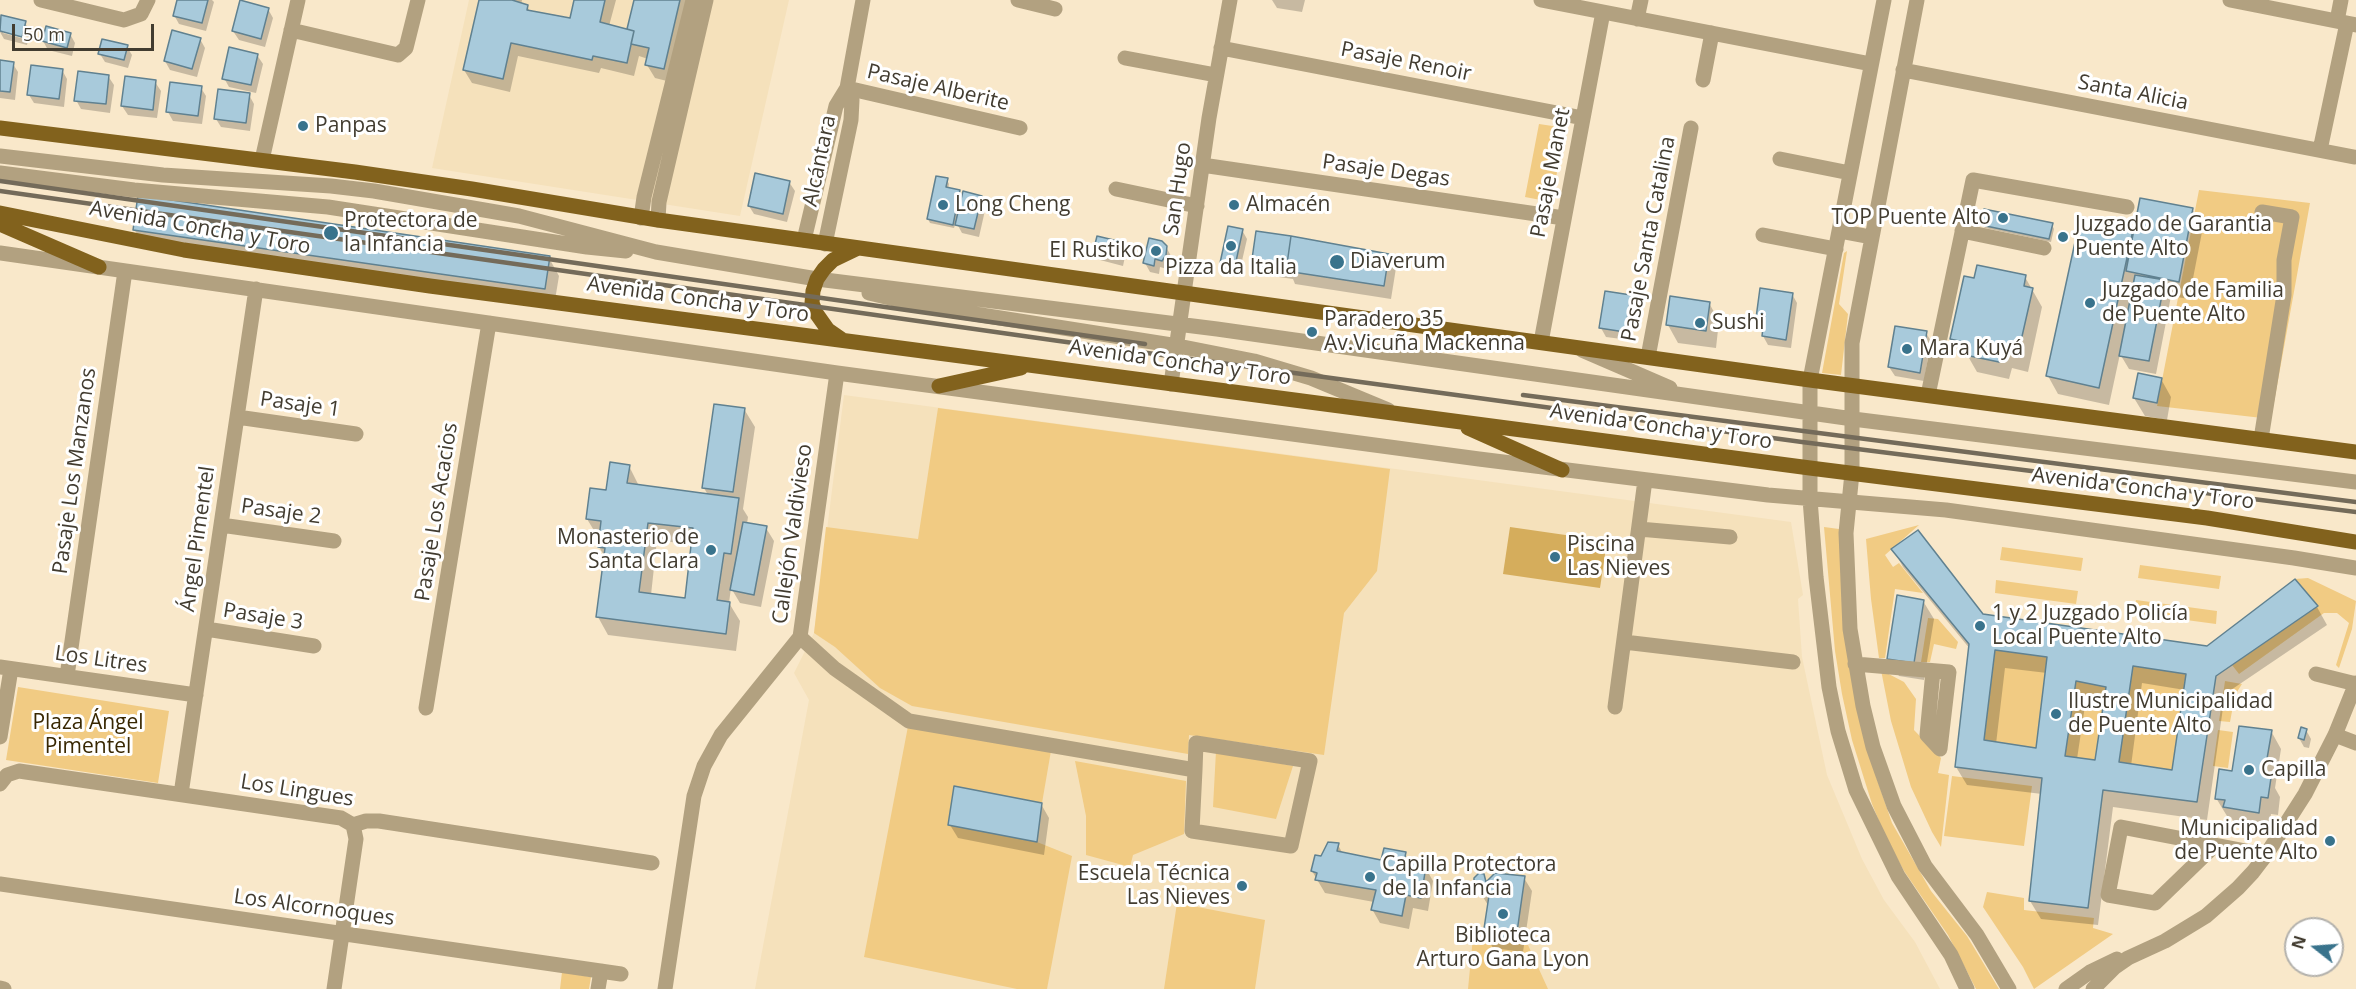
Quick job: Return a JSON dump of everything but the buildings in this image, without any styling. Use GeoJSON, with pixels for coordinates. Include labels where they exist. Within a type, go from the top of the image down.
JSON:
{"type":"FeatureCollection","features":[{"type":"Feature","properties":{"kind":"main road"},"geometry":{"type":"LineString","coordinates":[[0,128],[262,160],[472,189],[641,218],[825,244],[1810,380],[2356,452]]}},
{"type":"Feature","properties":{"kind":"main road","name":"Avenida Concha y Toro"},"geometry":{"type":"LineString","coordinates":[[0,213],[152,245],[230,257],[844,341],[2246,523],[2356,542]]}},
{"type":"Feature","properties":{"kind":"main road"},"geometry":{"type":"LineString","coordinates":[[0,224],[99,267]]}},
{"type":"Feature","properties":{"kind":"main road"},"geometry":{"type":"LineString","coordinates":[[844,341],[828,330],[816,314],[812,303],[817,279],[833,260],[858,248]]}},
{"type":"Feature","properties":{"kind":"main road"},"geometry":{"type":"LineString","coordinates":[[939,386],[1033,365]]}},
{"type":"Feature","properties":{"kind":"main road"},"geometry":{"type":"LineString","coordinates":[[1451,421],[1562,470]]}},
{"type":"Feature","properties":{"kind":"street"},"geometry":{"type":"LineString","coordinates":[[41,0],[130,20],[145,9],[148,0]]}},
{"type":"Feature","properties":{"kind":"street"},"geometry":{"type":"LineString","coordinates":[[262,160],[298,0]]}},
{"type":"Feature","properties":{"kind":"street"},"geometry":{"type":"LineString","coordinates":[[291,30],[398,55],[406,48],[418,0]]}},
{"type":"Feature","properties":{"kind":"street"},"geometry":{"type":"LineString","coordinates":[[641,218],[644,197],[693,0]]}},
{"type":"Feature","properties":{"kind":"street"},"geometry":{"type":"LineString","coordinates":[[658,220],[659,202],[706,0]]}},
{"type":"Feature","properties":{"kind":"street","name":"Alcántara"},"geometry":{"type":"LineString","coordinates":[[804,240],[833,117],[847,88],[863,0]]}},
{"type":"Feature","properties":{"kind":"street"},"geometry":{"type":"LineString","coordinates":[[1018,0],[1055,9]]}},
{"type":"Feature","properties":{"kind":"street","name":"San Hugo"},"geometry":{"type":"LineString","coordinates":[[1172,384],[1202,165],[1230,0]]}},
{"type":"Feature","properties":{"kind":"street"},"geometry":{"type":"LineString","coordinates":[[1541,0],[1871,64]]}},
{"type":"Feature","properties":{"kind":"street"},"geometry":{"type":"LineString","coordinates":[[1637,18],[1641,0]]}},
{"type":"Feature","properties":{"kind":"street"},"geometry":{"type":"LineString","coordinates":[[1884,0],[1810,380],[1810,498],[1816,577],[1829,687],[1838,731],[1856,790],[1898,876],[1951,955],[1967,989]]}},
{"type":"Feature","properties":{"kind":"street"},"geometry":{"type":"LineString","coordinates":[[1917,0],[1852,343],[1852,473],[1846,533],[1847,584],[1855,664],[1873,747],[1904,826],[1938,885],[1977,935],[2009,989]]}},
{"type":"Feature","properties":{"kind":"street"},"geometry":{"type":"LineString","coordinates":[[2230,0],[2347,23]]}},
{"type":"Feature","properties":{"kind":"street"},"geometry":{"type":"LineString","coordinates":[[2320,150],[2347,23],[2341,0]]}},
{"type":"Feature","properties":{"kind":"street","name":"Pasaje Manet"},"geometry":{"type":"LineString","coordinates":[[1541,342],[1603,12]]}},
{"type":"Feature","properties":{"kind":"street"},"geometry":{"type":"LineString","coordinates":[[1703,80],[1712,33]]}},
{"type":"Feature","properties":{"kind":"street","name":"Pasaje Renoir"},"geometry":{"type":"LineString","coordinates":[[1221,48],[1583,118]]}},
{"type":"Feature","properties":{"kind":"street"},"geometry":{"type":"LineString","coordinates":[[1125,58],[1216,75]]}},
{"type":"Feature","properties":{"kind":"street","name":"Santa Alicia"},"geometry":{"type":"LineString","coordinates":[[1903,70],[2354,157]]}},
{"type":"Feature","properties":{"kind":"street","name":"Alcántara"},"geometry":{"type":"LineString","coordinates":[[825,244],[851,120],[852,100],[847,88]]}},
{"type":"Feature","properties":{"kind":"street","name":"Pasaje Alberite"},"geometry":{"type":"LineString","coordinates":[[847,88],[1020,128]]}},
{"type":"Feature","properties":{"kind":"street","name":"Pasaje Santa Catalina"},"geometry":{"type":"LineString","coordinates":[[1648,357],[1691,128]]}},
{"type":"Feature","properties":{"kind":"street"},"geometry":{"type":"LineString","coordinates":[[0,156],[163,175],[385,192],[519,216],[656,252],[817,279],[1180,325],[1853,419],[2356,482]]}},
{"type":"Feature","properties":{"kind":"street"},"geometry":{"type":"LineString","coordinates":[[1780,159],[1850,173]]}},
{"type":"Feature","properties":{"kind":"street","name":"Pasaje Degas"},"geometry":{"type":"LineString","coordinates":[[1202,165],[1564,218]]}},
{"type":"Feature","properties":{"kind":"street"},"geometry":{"type":"LineString","coordinates":[[0,172],[134,190],[328,207],[586,247],[656,252]]}},
{"type":"Feature","properties":{"kind":"street"},"geometry":{"type":"LineString","coordinates":[[1928,395],[1973,180],[2127,207]]}},
{"type":"Feature","properties":{"kind":"street"},"geometry":{"type":"LineString","coordinates":[[1116,189],[1197,206]]}},
{"type":"Feature","properties":{"kind":"street"},"geometry":{"type":"LineString","coordinates":[[2260,439],[2284,295],[2284,260],[2292,217],[2262,212]]}},
{"type":"Feature","properties":{"kind":"street"},"geometry":{"type":"LineString","coordinates":[[1839,231],[1871,237]]}},
{"type":"Feature","properties":{"kind":"street"},"geometry":{"type":"LineString","coordinates":[[1962,231],[2044,248]]}},
{"type":"Feature","properties":{"kind":"street"},"geometry":{"type":"LineString","coordinates":[[1763,235],[1836,249]]}},
{"type":"Feature","properties":{"kind":"street"},"geometry":{"type":"LineString","coordinates":[[0,253],[837,373],[1562,470],[1810,498],[1946,510],[2356,568]]}},
{"type":"Feature","properties":{"kind":"street","name":"Pasaje Los Manzanos"},"geometry":{"type":"LineString","coordinates":[[67,676],[125,271]]}},
{"type":"Feature","properties":{"kind":"street"},"geometry":{"type":"LineString","coordinates":[[817,279],[924,306],[1178,346],[1254,361],[1326,384],[1392,412]]}},
{"type":"Feature","properties":{"kind":"street","name":"Ángel Pimentel"},"geometry":{"type":"LineString","coordinates":[[181,794],[256,290]]}},
{"type":"Feature","properties":{"kind":"street","name":"Pasaje Los Acacios"},"geometry":{"type":"LineString","coordinates":[[426,708],[489,323]]}},
{"type":"Feature","properties":{"kind":"street"},"geometry":{"type":"LineString","coordinates":[[1571,346],[1689,397]]}},
{"type":"Feature","properties":{"kind":"street","name":"Callejón Valdivieso"},"geometry":{"type":"LineString","coordinates":[[665,989],[694,796],[704,766],[721,735],[800,637],[837,373]]}},
{"type":"Feature","properties":{"kind":"street","name":"Pasaje 1"},"geometry":{"type":"LineString","coordinates":[[237,417],[356,434]]}},
{"type":"Feature","properties":{"kind":"street"},"geometry":{"type":"LineString","coordinates":[[1615,707],[1645,480]]}},
{"type":"Feature","properties":{"kind":"street","name":"Pasaje 2"},"geometry":{"type":"LineString","coordinates":[[221,525],[334,541]]}},
{"type":"Feature","properties":{"kind":"street"},"geometry":{"type":"LineString","coordinates":[[1639,529],[1730,537]]}},
{"type":"Feature","properties":{"kind":"street","name":"Pasaje 3"},"geometry":{"type":"LineString","coordinates":[[206,629],[314,646]]}},
{"type":"Feature","properties":{"kind":"street"},"geometry":{"type":"LineString","coordinates":[[800,637],[834,668],[909,721],[1195,770]]}},
{"type":"Feature","properties":{"kind":"street"},"geometry":{"type":"LineString","coordinates":[[1624,642],[1792,662]]}},
{"type":"Feature","properties":{"kind":"street"},"geometry":{"type":"LineString","coordinates":[[1855,664],[1933,671]]}},
{"type":"Feature","properties":{"kind":"street"},"geometry":{"type":"LineString","coordinates":[[0,737],[6,668]]}},
{"type":"Feature","properties":{"kind":"street","name":"Los Litres"},"geometry":{"type":"LineString","coordinates":[[6,668],[196,695]]}},
{"type":"Feature","properties":{"kind":"street"},"geometry":{"type":"LineString","coordinates":[[2066,989],[2101,966],[2186,930],[2238,888],[2266,855],[2305,794],[2335,735],[2356,684],[2316,674]]}},
{"type":"Feature","properties":{"kind":"street"},"geometry":{"type":"LineString","coordinates":[[2335,735],[2356,743]]}},
{"type":"Feature","properties":{"kind":"street"},"geometry":{"type":"LineString","coordinates":[[1196,743],[1310,761],[1291,846],[1192,831],[1195,770],[1196,743]]}},
{"type":"Feature","properties":{"kind":"street","name":"Los Lingues"},"geometry":{"type":"LineString","coordinates":[[2,775],[19,771],[341,818],[353,825],[366,821],[379,821],[652,863]]}},
{"type":"Feature","properties":{"kind":"street"},"geometry":{"type":"LineString","coordinates":[[334,989],[356,834],[353,825]]}},
{"type":"Feature","properties":{"kind":"street"},"geometry":{"type":"LineString","coordinates":[[2215,844],[2155,903],[2108,896],[2121,826],[2215,844],[2266,855]]}},
{"type":"Feature","properties":{"kind":"street","name":"Los Alcornoques"},"geometry":{"type":"LineString","coordinates":[[0,884],[621,974]]}},
{"type":"Feature","properties":{"kind":"street"},"geometry":{"type":"LineString","coordinates":[[2093,989],[2115,967],[2143,950]]}},
{"type":"Feature","properties":{"kind":"street"},"geometry":{"type":"LineString","coordinates":[[598,989],[601,971]]}},
{"type":"Feature","properties":{"kind":"shaded area"},"geometry":{"type":"Polygon","coordinates":[[[469,0],[789,0],[740,216],[432,168],[469,0]]]}},
{"type":"Feature","properties":{"kind":"shaded area"},"geometry":{"type":"Polygon","coordinates":[[[844,395],[1791,522],[1803,595],[1798,599],[1802,657],[1827,775],[1862,859],[1884,900],[1915,942],[1940,989],[755,989],[809,700],[794,673],[814,633],[844,395]]]}},
{"type":"Feature","properties":{"kind":"shaded area","name":"Piscina Las Nieves"},"geometry":{"type":"Polygon","coordinates":[[[1510,527],[1607,541],[1600,588],[1503,574],[1510,527]]]}},
{"type":"Feature","properties":{"kind":"green space"},"geometry":{"type":"Polygon","coordinates":[[[1539,124],[1566,128],[1551,202],[1525,197],[1539,124]]]}},
{"type":"Feature","properties":{"kind":"green space"},"geometry":{"type":"Polygon","coordinates":[[[2199,190],[2310,203],[2271,419],[2157,406],[2199,190]]]}},
{"type":"Feature","properties":{"kind":"green space"},"geometry":{"type":"Polygon","coordinates":[[[1847,251],[1839,304],[1848,314],[1841,375],[1822,373],[1844,253],[1847,251]]]}},
{"type":"Feature","properties":{"kind":"green space"},"geometry":{"type":"Polygon","coordinates":[[[938,408],[1390,469],[1377,571],[1344,613],[1324,755],[1189,735],[1188,754],[912,706],[880,688],[835,647],[814,633],[826,527],[918,539],[938,408]]]}},
{"type":"Feature","properties":{"kind":"green space"},"geometry":{"type":"Polygon","coordinates":[[[1919,525],[1885,555],[1893,567],[1899,563],[1923,593],[1895,589],[1885,658],[1879,658],[1866,539],[1919,525]]]}},
{"type":"Feature","properties":{"kind":"green space"},"geometry":{"type":"Polygon","coordinates":[[[1824,527],[1839,529],[1859,719],[1892,823],[1931,891],[1967,936],[1999,989],[1976,989],[1948,935],[1904,871],[1886,838],[1872,804],[1852,740],[1842,694],[1835,651],[1824,527]]]}},
{"type":"Feature","properties":{"kind":"green space"},"geometry":{"type":"Polygon","coordinates":[[[2002,547],[2083,558],[2081,571],[2000,560],[2002,547]]]}},
{"type":"Feature","properties":{"kind":"green space"},"geometry":{"type":"Polygon","coordinates":[[[2140,565],[2221,576],[2219,589],[2138,578],[2140,565]]]}},
{"type":"Feature","properties":{"kind":"green space"},"geometry":{"type":"Polygon","coordinates":[[[2308,578],[2356,601],[2352,629],[2339,668],[2336,665],[2349,623],[2337,613],[2324,613],[2239,674],[2232,665],[2318,606],[2295,579],[2308,578]]]}},
{"type":"Feature","properties":{"kind":"green space"},"geometry":{"type":"Polygon","coordinates":[[[1996,580],[2078,591],[2076,604],[1995,593],[1996,580]]]}},
{"type":"Feature","properties":{"kind":"green space"},"geometry":{"type":"Polygon","coordinates":[[[2136,600],[2217,611],[2216,624],[2134,613],[2136,600]]]}},
{"type":"Feature","properties":{"kind":"green space"},"geometry":{"type":"Polygon","coordinates":[[[1928,618],[1938,619],[1958,642],[1956,649],[1934,644],[1930,662],[1921,662],[1928,618]]]}},
{"type":"Feature","properties":{"kind":"green space"},"geometry":{"type":"Polygon","coordinates":[[[1995,650],[2047,657],[2036,748],[1984,740],[1995,650]]]}},
{"type":"Feature","properties":{"kind":"green space"},"geometry":{"type":"Polygon","coordinates":[[[2133,666],[2186,674],[2172,770],[2119,762],[2133,666]]]}},
{"type":"Feature","properties":{"kind":"green space"},"geometry":{"type":"Polygon","coordinates":[[[1881,670],[1904,682],[1916,699],[1914,730],[1941,758],[1938,773],[1949,775],[1941,847],[1911,787],[1891,721],[1881,670]]]}},
{"type":"Feature","properties":{"kind":"green space"},"geometry":{"type":"Polygon","coordinates":[[[2076,681],[2106,687],[2095,760],[2065,756],[2076,681]]]}},
{"type":"Feature","properties":{"kind":"green space"},"geometry":{"type":"Polygon","coordinates":[[[2225,681],[2242,684],[2235,695],[2230,722],[2219,721],[2225,681]]]}},
{"type":"Feature","properties":{"kind":"green space","name":"Plaza Ángel Pimentel"},"geometry":{"type":"Polygon","coordinates":[[[18,687],[169,711],[158,783],[6,760],[18,687]]]}},
{"type":"Feature","properties":{"kind":"green space"},"geometry":{"type":"Polygon","coordinates":[[[909,721],[1052,745],[1042,803],[954,786],[949,825],[1037,842],[1072,856],[1047,989],[1017,989],[864,957],[909,721]]]}},
{"type":"Feature","properties":{"kind":"green space"},"geometry":{"type":"Polygon","coordinates":[[[2218,730],[2233,732],[2228,768],[2213,766],[2218,730]]]}},
{"type":"Feature","properties":{"kind":"green space"},"geometry":{"type":"Polygon","coordinates":[[[1216,751],[1293,766],[1276,819],[1213,807],[1216,751]]]}},
{"type":"Feature","properties":{"kind":"green space"},"geometry":{"type":"Polygon","coordinates":[[[1075,761],[1186,781],[1184,834],[1133,855],[1130,867],[1086,855],[1086,816],[1075,761]]]}},
{"type":"Feature","properties":{"kind":"green space"},"geometry":{"type":"Polygon","coordinates":[[[1952,776],[2032,786],[2024,846],[1944,836],[1952,776]]]}},
{"type":"Feature","properties":{"kind":"green space"},"geometry":{"type":"Polygon","coordinates":[[[1987,892],[2024,898],[2024,910],[2094,918],[2093,928],[2113,934],[2034,989],[2023,967],[1983,907],[1987,892]]]}},
{"type":"Feature","properties":{"kind":"green space"},"geometry":{"type":"Polygon","coordinates":[[[1177,903],[1265,920],[1255,989],[1164,989],[1177,903]]]}},
{"type":"Feature","properties":{"kind":"green space"},"geometry":{"type":"Polygon","coordinates":[[[1473,937],[1528,945],[1548,989],[1468,989],[1473,937]]]}},
{"type":"Feature","properties":{"kind":"green space"},"geometry":{"type":"Polygon","coordinates":[[[562,972],[591,977],[589,989],[560,989],[562,972]]]}},
{"type":"Feature","properties":{"kind":"railway"},"geometry":{"type":"LineString","coordinates":[[0,181],[1145,344]]}},
{"type":"Feature","properties":{"kind":"railway"},"geometry":{"type":"LineString","coordinates":[[0,191],[1059,341],[1802,442],[2356,512]]}},
{"type":"Feature","properties":{"kind":"railway"},"geometry":{"type":"LineString","coordinates":[[1523,395],[2356,502]]}},
{"type":"Feature","properties":{"kind":"place","name":"Panpas"},"geometry":{"type":"Point","coordinates":[303,126]}},
{"type":"Feature","properties":{"kind":"place","name":"Long Cheng"},"geometry":{"type":"Point","coordinates":[943,205]}},
{"type":"Feature","properties":{"kind":"place","name":"Almacén"},"geometry":{"type":"Point","coordinates":[1234,205]}},
{"type":"Feature","properties":{"kind":"place","name":"TOP Puente Alto"},"geometry":{"type":"Point","coordinates":[2003,218]}},
{"type":"Feature","properties":{"kind":"place","name":"Protectora de la Infancia"},"geometry":{"type":"Point","coordinates":[331,233]}},
{"type":"Feature","properties":{"kind":"place","name":"Juzgado de Garantia Puente Alto"},"geometry":{"type":"Point","coordinates":[2063,237]}},
{"type":"Feature","properties":{"kind":"place","name":"Pizza da Italia"},"geometry":{"type":"Point","coordinates":[1231,246]}},
{"type":"Feature","properties":{"kind":"place","name":"El Rustiko"},"geometry":{"type":"Point","coordinates":[1156,251]}},
{"type":"Feature","properties":{"kind":"place","name":"Diaverum"},"geometry":{"type":"Point","coordinates":[1337,262]}},
{"type":"Feature","properties":{"kind":"place","name":"Juzgado de Familia de Puente Alto"},"geometry":{"type":"Point","coordinates":[2090,303]}},
{"type":"Feature","properties":{"kind":"place","name":"Sushi"},"geometry":{"type":"Point","coordinates":[1700,323]}},
{"type":"Feature","properties":{"kind":"place","name":"Paradero 35 Av.Vicuña Mackenna"},"geometry":{"type":"Point","coordinates":[1312,332]}},
{"type":"Feature","properties":{"kind":"place","name":"Mara Kuyá"},"geometry":{"type":"Point","coordinates":[1907,349]}},
{"type":"Feature","properties":{"kind":"place","name":"Monasterio de Santa Clara"},"geometry":{"type":"Point","coordinates":[711,550]}},
{"type":"Feature","properties":{"kind":"place","name":"Piscina Las Nieves"},"geometry":{"type":"Point","coordinates":[1555,557]}},
{"type":"Feature","properties":{"kind":"place","name":"1 y 2 Juzgado Policía Local Puente Alto"},"geometry":{"type":"Point","coordinates":[1980,626]}},
{"type":"Feature","properties":{"kind":"place","name":"Ilustre Municipalidad de Puente Alto"},"geometry":{"type":"Point","coordinates":[2056,714]}},
{"type":"Feature","properties":{"kind":"place","name":"Capilla"},"geometry":{"type":"Point","coordinates":[2249,770]}},
{"type":"Feature","properties":{"kind":"place","name":"Municipalidad de Puente Alto"},"geometry":{"type":"Point","coordinates":[2330,841]}},
{"type":"Feature","properties":{"kind":"place","name":"Capilla Protectora de la Infancia"},"geometry":{"type":"Point","coordinates":[1370,877]}},
{"type":"Feature","properties":{"kind":"place","name":"Escuela Técnica Las Nieves"},"geometry":{"type":"Point","coordinates":[1242,886]}},
{"type":"Feature","properties":{"kind":"place","name":"Biblioteca Arturo Gana Lyon"},"geometry":{"type":"Point","coordinates":[1503,914]}}]}
